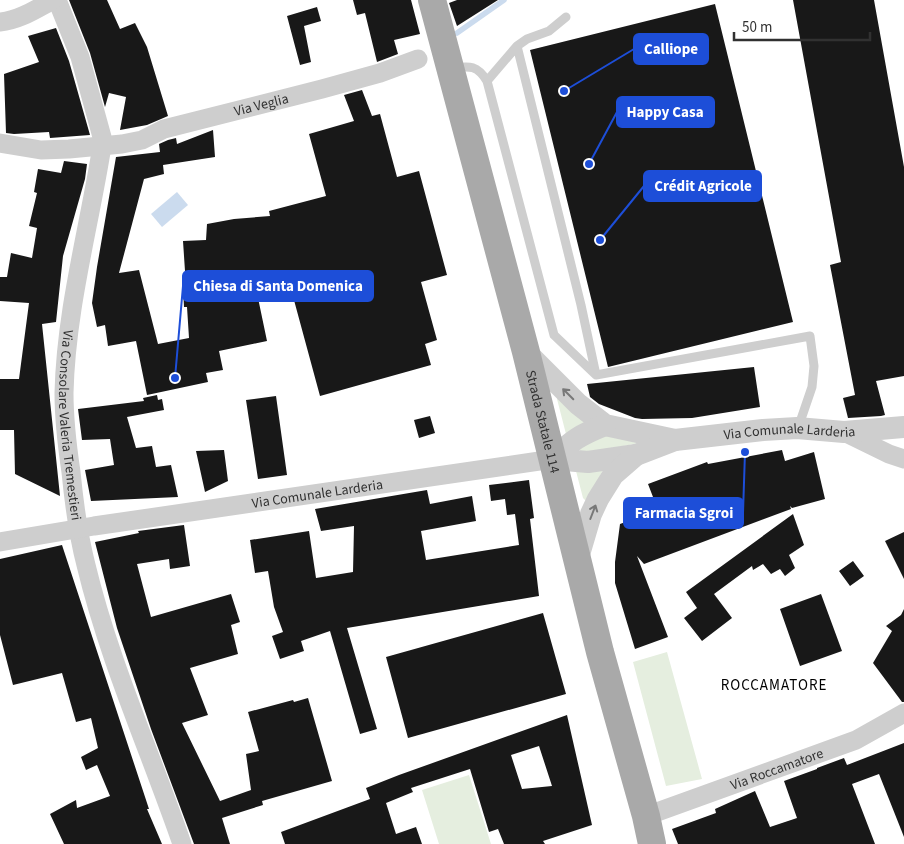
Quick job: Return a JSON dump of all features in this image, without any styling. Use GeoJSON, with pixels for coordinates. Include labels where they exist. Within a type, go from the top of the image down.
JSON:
{"type":"FeatureCollection","features":[{"type":"Feature","properties":{"kind":"main road","name":"Strada Statale 114"},"geometry":{"type":"LineString","coordinates":[[432,0],[554,459],[610,689],[646,816],[652,844]]}},
{"type":"Feature","properties":{"kind":"street"},"geometry":{"type":"LineString","coordinates":[[0,22],[10,21],[26,15],[55,0]]}},
{"type":"Feature","properties":{"kind":"street","name":"Via Consolare Valeria Tremestieri"},"geometry":{"type":"LineString","coordinates":[[55,0],[80,56],[101,129],[102,146],[78,270],[66,365],[64,417],[78,528],[86,566],[109,644],[182,844]]}},
{"type":"Feature","properties":{"kind":"street","name":"Via Veglia"},"geometry":{"type":"LineString","coordinates":[[0,143],[51,150],[102,146],[142,140],[164,129],[322,89],[380,73],[418,59]]}},
{"type":"Feature","properties":{"kind":"street","name":"Via Comunale Larderia"},"geometry":{"type":"LineString","coordinates":[[526,352],[578,404],[605,425],[675,440]]}},
{"type":"Feature","properties":{"kind":"street"},"geometry":{"type":"LineString","coordinates":[[554,459],[570,442],[583,434],[605,425]]}},
{"type":"Feature","properties":{"kind":"street","name":"Via Comunale Larderia"},"geometry":{"type":"LineString","coordinates":[[0,542],[78,528],[554,459],[588,462],[636,455],[675,440],[797,428],[844,432],[904,427]]}},
{"type":"Feature","properties":{"kind":"street"},"geometry":{"type":"LineString","coordinates":[[844,432],[889,454],[904,459]]}},
{"type":"Feature","properties":{"kind":"street","name":"Via Comunale Larderia"},"geometry":{"type":"LineString","coordinates":[[578,558],[591,514],[598,499],[613,475],[636,455]]}},
{"type":"Feature","properties":{"kind":"street","name":"Via Roccamatore"},"geometry":{"type":"LineString","coordinates":[[646,816],[856,740],[904,713]]}},
{"type":"Feature","properties":{"kind":"lane"},"geometry":{"type":"LineString","coordinates":[[487,81],[517,46],[548,31],[566,17]]}},
{"type":"Feature","properties":{"kind":"lane"},"geometry":{"type":"LineString","coordinates":[[517,46],[581,305],[596,375]]}},
{"type":"Feature","properties":{"kind":"lane"},"geometry":{"type":"LineString","coordinates":[[450,68],[469,66],[481,71],[487,81],[554,335],[596,375]]}},
{"type":"Feature","properties":{"kind":"lane"},"geometry":{"type":"LineString","coordinates":[[596,375],[810,336],[814,366],[812,386],[797,428]]}},
{"type":"Feature","properties":{"kind":"green space"},"geometry":{"type":"Polygon","coordinates":[[[558,397],[590,419],[566,434],[558,397]]]}},
{"type":"Feature","properties":{"kind":"green space"},"geometry":{"type":"Polygon","coordinates":[[[606,434],[639,443],[583,454],[577,447],[606,434]]]}},
{"type":"Feature","properties":{"kind":"green space"},"geometry":{"type":"Polygon","coordinates":[[[605,466],[588,499],[585,500],[576,471],[605,466]]]}},
{"type":"Feature","properties":{"kind":"green space"},"geometry":{"type":"Polygon","coordinates":[[[667,652],[702,779],[666,786],[633,662],[667,652]]]}},
{"type":"Feature","properties":{"kind":"green space"},"geometry":{"type":"Polygon","coordinates":[[[469,775],[491,844],[439,844],[422,790],[469,775]]]}},
{"type":"Feature","properties":{"kind":"water"},"geometry":{"type":"Polygon","coordinates":[[[177,192],[188,205],[162,227],[151,214],[177,192]]]}},
{"type":"Feature","properties":{"kind":"building"},"geometry":{"type":"Polygon","coordinates":[[[69,0],[107,0],[120,29],[135,23],[147,47],[168,116],[147,125],[120,130],[126,97],[109,93],[105,107],[90,53],[69,0]]]}},
{"type":"Feature","properties":{"kind":"building"},"geometry":{"type":"Polygon","coordinates":[[[353,0],[411,0],[420,34],[394,40],[398,54],[377,62],[365,13],[357,15],[353,0]]]}},
{"type":"Feature","properties":{"kind":"building"},"geometry":{"type":"Polygon","coordinates":[[[457,0],[498,0],[457,26],[449,3],[457,0]]]}},
{"type":"Feature","properties":{"kind":"building"},"geometry":{"type":"Polygon","coordinates":[[[793,0],[874,0],[904,167],[904,376],[876,381],[885,415],[881,416],[848,418],[843,398],[855,395],[830,265],[841,262],[793,0]]]}},
{"type":"Feature","properties":{"kind":"building"},"geometry":{"type":"Polygon","coordinates":[[[715,4],[793,322],[608,367],[530,50],[715,4]]]}},
{"type":"Feature","properties":{"kind":"building"},"geometry":{"type":"Polygon","coordinates":[[[317,7],[321,21],[304,26],[311,62],[300,65],[287,16],[317,7]]]}},
{"type":"Feature","properties":{"kind":"building"},"geometry":{"type":"Polygon","coordinates":[[[56,28],[69,61],[90,135],[50,138],[49,132],[6,133],[4,74],[39,62],[28,36],[56,28]]]}},
{"type":"Feature","properties":{"kind":"building"},"geometry":{"type":"Polygon","coordinates":[[[362,90],[372,116],[380,114],[397,177],[419,171],[447,275],[421,282],[437,340],[425,344],[431,365],[320,396],[288,278],[272,281],[274,295],[258,298],[267,341],[219,351],[223,370],[206,373],[208,382],[147,395],[136,341],[108,346],[105,325],[97,327],[92,303],[116,157],[160,152],[159,144],[168,140],[176,138],[177,144],[213,130],[215,157],[163,165],[164,174],[144,179],[119,273],[139,270],[158,344],[189,338],[187,307],[184,307],[183,287],[186,286],[183,241],[206,240],[207,224],[234,219],[270,216],[269,211],[326,196],[309,134],[354,121],[344,95],[362,90]]]}},
{"type":"Feature","properties":{"kind":"building"},"geometry":{"type":"Polygon","coordinates":[[[64,161],[87,164],[85,179],[63,256],[56,322],[42,324],[60,496],[15,474],[14,430],[0,430],[0,379],[19,379],[29,303],[0,301],[0,277],[7,277],[11,253],[32,258],[37,228],[29,226],[37,193],[34,192],[38,169],[61,173],[64,161]]]}},
{"type":"Feature","properties":{"kind":"building"},"geometry":{"type":"Polygon","coordinates":[[[754,367],[760,407],[692,418],[635,418],[599,404],[590,397],[587,384],[754,367]]]}},
{"type":"Feature","properties":{"kind":"building"},"geometry":{"type":"Polygon","coordinates":[[[157,395],[158,400],[162,399],[164,410],[127,417],[136,448],[152,446],[156,467],[171,465],[178,497],[91,501],[85,470],[114,465],[110,439],[82,440],[78,409],[144,401],[143,398],[157,395]]]}},
{"type":"Feature","properties":{"kind":"building"},"geometry":{"type":"Polygon","coordinates":[[[276,396],[287,475],[258,479],[246,400],[276,396]]]}},
{"type":"Feature","properties":{"kind":"building"},"geometry":{"type":"Polygon","coordinates":[[[430,416],[435,433],[419,438],[414,420],[430,416]]]}},
{"type":"Feature","properties":{"kind":"building"},"geometry":{"type":"Polygon","coordinates":[[[224,450],[228,481],[205,492],[196,451],[224,450]]]}},
{"type":"Feature","properties":{"kind":"building"},"geometry":{"type":"Polygon","coordinates":[[[782,450],[785,461],[814,452],[825,499],[792,508],[790,506],[791,509],[644,564],[637,556],[668,637],[635,649],[615,583],[615,562],[620,524],[658,510],[648,484],[707,462],[708,464],[782,450]]]}},
{"type":"Feature","properties":{"kind":"building"},"geometry":{"type":"Polygon","coordinates":[[[529,480],[534,518],[530,519],[539,596],[347,628],[377,729],[360,734],[330,631],[301,641],[304,651],[280,659],[272,636],[283,632],[274,607],[268,571],[255,573],[250,540],[309,531],[316,578],[353,572],[354,526],[321,531],[315,509],[427,490],[430,504],[472,496],[476,521],[421,531],[426,560],[519,545],[515,514],[507,515],[505,499],[491,501],[489,485],[529,480]]]}},
{"type":"Feature","properties":{"kind":"building"},"geometry":{"type":"Polygon","coordinates":[[[793,514],[804,545],[789,555],[795,568],[785,576],[780,569],[771,574],[763,564],[753,570],[752,566],[714,594],[732,618],[702,641],[684,618],[697,608],[686,592],[793,514]]]}},
{"type":"Feature","properties":{"kind":"building"},"geometry":{"type":"Polygon","coordinates":[[[184,525],[190,566],[170,569],[169,559],[137,564],[151,617],[231,594],[240,622],[231,625],[238,654],[190,668],[208,715],[182,723],[220,801],[251,790],[246,754],[259,751],[248,712],[293,700],[294,702],[308,698],[332,781],[262,801],[263,805],[222,818],[230,844],[194,844],[151,729],[117,628],[95,542],[139,533],[138,531],[184,525]]]}},
{"type":"Feature","properties":{"kind":"building"},"geometry":{"type":"Polygon","coordinates":[[[904,532],[904,579],[885,541],[904,532]]]}},
{"type":"Feature","properties":{"kind":"building"},"geometry":{"type":"Polygon","coordinates":[[[62,545],[149,809],[147,809],[162,844],[64,844],[50,814],[76,800],[77,808],[110,796],[97,765],[86,770],[81,757],[98,748],[91,718],[76,722],[62,673],[13,685],[0,635],[0,559],[62,545]]]}},
{"type":"Feature","properties":{"kind":"building"},"geometry":{"type":"Polygon","coordinates":[[[853,561],[864,576],[850,586],[839,571],[853,561]]]}},
{"type":"Feature","properties":{"kind":"building"},"geometry":{"type":"Polygon","coordinates":[[[821,594],[842,651],[800,666],[780,609],[821,594]]]}},
{"type":"Feature","properties":{"kind":"building"},"geometry":{"type":"Polygon","coordinates":[[[904,609],[904,702],[902,702],[873,663],[892,631],[886,626],[901,615],[904,609]]]}},
{"type":"Feature","properties":{"kind":"building"},"geometry":{"type":"Polygon","coordinates":[[[543,613],[566,694],[408,738],[386,657],[543,613]]]}},
{"type":"Feature","properties":{"kind":"building"},"geometry":{"type":"Polygon","coordinates":[[[567,715],[592,825],[543,841],[545,844],[504,844],[498,829],[489,832],[470,769],[411,788],[413,792],[386,803],[396,834],[416,827],[422,844],[285,844],[281,832],[370,799],[366,788],[567,715]],[[539,746],[511,755],[522,789],[552,786],[539,746]]]}},
{"type":"Feature","properties":{"kind":"building"},"geometry":{"type":"Polygon","coordinates":[[[904,743],[904,837],[879,774],[852,784],[875,844],[678,844],[672,829],[716,813],[715,809],[755,791],[770,827],[797,818],[784,781],[844,758],[847,765],[904,743]]]}},
{"type":"Feature","properties":{"kind":"waterway"},"geometry":{"type":"LineString","coordinates":[[457,33],[504,0]]}},
{"type":"Feature","properties":{"kind":"place","name":"Calliope"},"geometry":{"type":"Point","coordinates":[564,91]}},
{"type":"Feature","properties":{"kind":"place","name":"Happy Casa"},"geometry":{"type":"Point","coordinates":[589,164]}},
{"type":"Feature","properties":{"kind":"place","name":"Crédit Agricole"},"geometry":{"type":"Point","coordinates":[600,240]}},
{"type":"Feature","properties":{"kind":"place","name":"Chiesa di Santa Domenica"},"geometry":{"type":"Point","coordinates":[175,378]}},
{"type":"Feature","properties":{"kind":"place","name":"Farmacia Sgroi"},"geometry":{"type":"Point","coordinates":[745,452]}},
{"type":"Feature","properties":{"kind":"district","name":"ROCCAMATORE"},"geometry":{"type":"Point","coordinates":[774,685]}}]}
